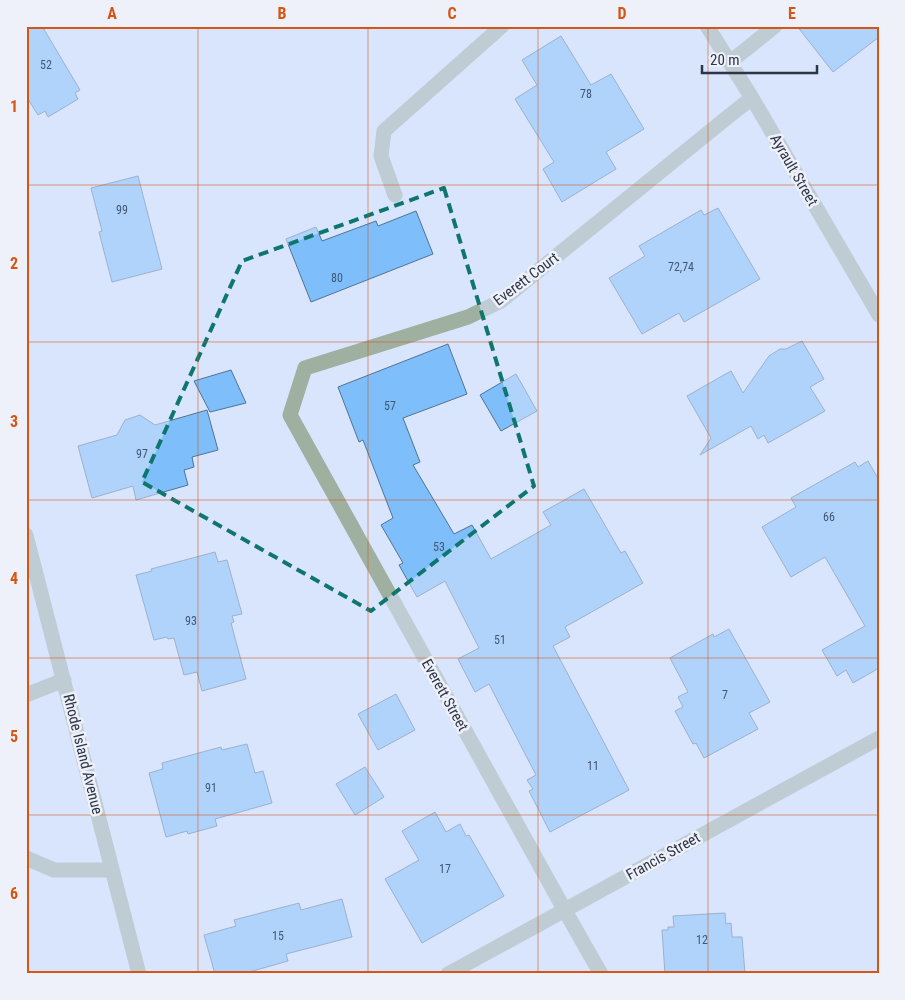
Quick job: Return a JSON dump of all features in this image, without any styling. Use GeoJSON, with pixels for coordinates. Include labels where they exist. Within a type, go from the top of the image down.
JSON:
{"type":"FeatureCollection","features":[{"type":"Feature","properties":{"kind":"street"},"geometry":{"type":"LineString","coordinates":[[396,195],[381,156],[384,131],[502,26]]}},
{"type":"Feature","properties":{"kind":"street","name":"Ayrault Street"},"geometry":{"type":"LineString","coordinates":[[707,26],[752,98],[879,315]]}},
{"type":"Feature","properties":{"kind":"street"},"geometry":{"type":"LineString","coordinates":[[730,62],[775,26]]}},
{"type":"Feature","properties":{"kind":"street","name":"Everett Court"},"geometry":{"type":"LineString","coordinates":[[290,415],[305,368],[468,316],[501,301],[752,98]]}},
{"type":"Feature","properties":{"kind":"street","name":"Everett Street"},"geometry":{"type":"LineString","coordinates":[[290,415],[601,974]]}},
{"type":"Feature","properties":{"kind":"street","name":"Rhode Island Avenue"},"geometry":{"type":"LineString","coordinates":[[26,535],[139,974]]}},
{"type":"Feature","properties":{"kind":"street"},"geometry":{"type":"LineString","coordinates":[[26,695],[64,680]]}},
{"type":"Feature","properties":{"kind":"street","name":"Francis Street"},"geometry":{"type":"LineString","coordinates":[[448,974],[879,738]]}},
{"type":"Feature","properties":{"kind":"street"},"geometry":{"type":"LineString","coordinates":[[26,858],[54,870],[112,870]]}},
{"type":"Feature","properties":{"kind":"highlighted area"},"geometry":{"type":"Polygon","coordinates":[[[444,188],[534,486],[371,611],[142,482],[242,261],[444,188]]]}},
{"type":"Feature","properties":{"kind":"building"},"geometry":{"type":"Polygon","coordinates":[[[26,26],[42,26],[80,90],[75,93],[78,99],[48,117],[45,111],[38,115],[26,96],[26,26]]]}},
{"type":"Feature","properties":{"kind":"building"},"geometry":{"type":"Polygon","coordinates":[[[797,26],[879,26],[879,37],[833,72],[797,26]]]}},
{"type":"Feature","properties":{"kind":"building"},"geometry":{"type":"Polygon","coordinates":[[[561,36],[591,85],[611,74],[644,129],[606,152],[616,169],[562,202],[543,169],[554,162],[515,99],[537,85],[522,60],[561,36]]]}},
{"type":"Feature","properties":{"kind":"building"},"geometry":{"type":"Polygon","coordinates":[[[138,176],[162,269],[112,282],[99,232],[102,231],[91,188],[138,176]]]}},
{"type":"Feature","properties":{"kind":"building"},"geometry":{"type":"Polygon","coordinates":[[[718,208],[760,279],[684,322],[679,313],[642,334],[609,278],[645,256],[639,246],[701,210],[704,215],[718,208]]]}},
{"type":"Feature","properties":{"kind":"building"},"geometry":{"type":"Polygon","coordinates":[[[416,211],[433,254],[311,302],[286,239],[316,227],[322,241],[376,221],[378,226],[416,211]]]}},
{"type":"Feature","properties":{"kind":"building"},"geometry":{"type":"Polygon","coordinates":[[[802,341],[824,379],[810,387],[825,411],[768,443],[764,435],[758,439],[751,426],[700,455],[711,438],[687,396],[731,371],[743,393],[769,356],[780,349],[786,349],[802,341]]]}},
{"type":"Feature","properties":{"kind":"building"},"geometry":{"type":"Polygon","coordinates":[[[448,344],[467,394],[403,418],[420,462],[413,465],[454,534],[472,525],[491,559],[551,525],[543,512],[584,489],[621,553],[625,551],[643,583],[565,627],[570,637],[553,646],[629,790],[550,832],[529,791],[533,789],[527,780],[536,775],[489,684],[475,692],[458,659],[479,648],[445,581],[417,597],[399,565],[403,563],[381,525],[393,518],[363,440],[359,442],[338,387],[448,344]]]}},
{"type":"Feature","properties":{"kind":"building"},"geometry":{"type":"Polygon","coordinates":[[[231,370],[246,403],[210,412],[194,381],[231,370]]]}},
{"type":"Feature","properties":{"kind":"building"},"geometry":{"type":"Polygon","coordinates":[[[516,374],[537,411],[501,431],[480,395],[516,374]]]}},
{"type":"Feature","properties":{"kind":"building"},"geometry":{"type":"Polygon","coordinates":[[[207,410],[218,450],[192,457],[194,467],[184,470],[188,485],[136,500],[133,486],[92,498],[78,446],[117,435],[125,420],[140,415],[155,425],[207,410]]]}},
{"type":"Feature","properties":{"kind":"building"},"geometry":{"type":"Polygon","coordinates":[[[868,461],[879,480],[879,668],[853,683],[846,670],[837,676],[822,650],[865,626],[825,557],[791,577],[762,527],[796,507],[791,498],[855,462],[858,467],[868,461]]]}},
{"type":"Feature","properties":{"kind":"building"},"geometry":{"type":"Polygon","coordinates":[[[215,552],[218,562],[227,560],[242,614],[232,616],[234,622],[231,623],[246,679],[202,691],[197,672],[184,675],[174,638],[168,639],[167,637],[154,640],[136,575],[152,571],[151,569],[215,552]]]}},
{"type":"Feature","properties":{"kind":"building"},"geometry":{"type":"Polygon","coordinates":[[[729,629],[770,702],[749,713],[758,729],[704,758],[696,743],[693,744],[675,711],[683,707],[678,697],[688,692],[670,658],[713,634],[714,637],[729,629]]]}},
{"type":"Feature","properties":{"kind":"building"},"geometry":{"type":"Polygon","coordinates":[[[396,694],[415,730],[378,750],[358,714],[396,694]]]}},
{"type":"Feature","properties":{"kind":"building"},"geometry":{"type":"Polygon","coordinates":[[[247,744],[255,773],[263,771],[272,803],[215,819],[217,826],[188,834],[187,831],[166,837],[149,773],[163,769],[162,763],[221,747],[222,750],[247,744]]]}},
{"type":"Feature","properties":{"kind":"building"},"geometry":{"type":"Polygon","coordinates":[[[365,767],[384,797],[355,815],[336,784],[365,767]]]}},
{"type":"Feature","properties":{"kind":"building"},"geometry":{"type":"Polygon","coordinates":[[[435,812],[446,832],[460,824],[466,836],[469,835],[504,896],[422,943],[385,879],[419,860],[402,831],[435,812]]]}},
{"type":"Feature","properties":{"kind":"building"},"geometry":{"type":"Polygon","coordinates":[[[342,899],[352,937],[286,954],[288,961],[242,974],[215,974],[204,935],[236,926],[234,920],[299,903],[301,910],[342,899]]]}},
{"type":"Feature","properties":{"kind":"building"},"geometry":{"type":"Polygon","coordinates":[[[725,913],[726,924],[731,923],[732,937],[742,937],[745,974],[665,974],[662,930],[674,927],[673,916],[725,913]]]}}]}
